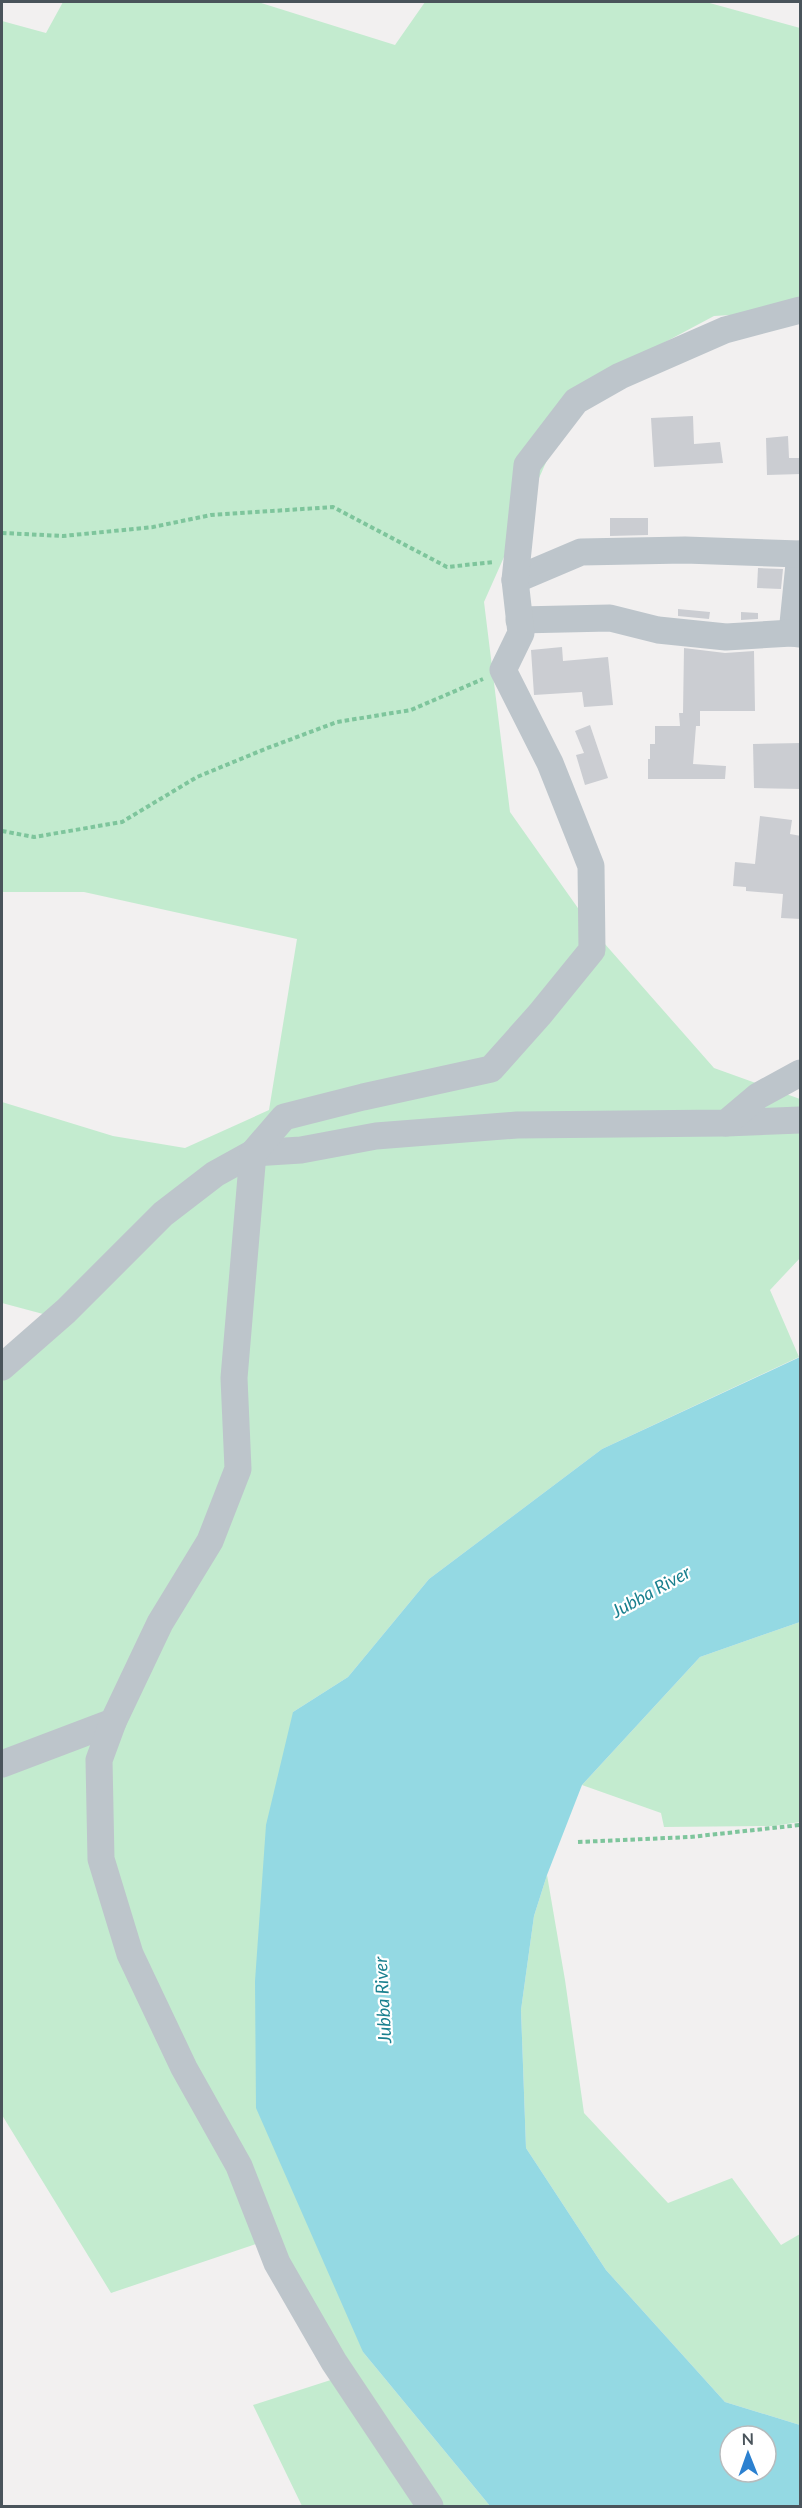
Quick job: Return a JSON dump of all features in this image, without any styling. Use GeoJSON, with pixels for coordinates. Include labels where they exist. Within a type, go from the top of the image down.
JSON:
{"type":"FeatureCollection","features":[{"type":"Feature","properties":{"kind":"street"},"geometry":{"type":"LineString","coordinates":[[2,1367],[66,1311],[163,1214],[215,1174],[253,1153],[284,1117],[363,1097],[491,1070],[592,950],[591,866],[550,763],[503,670],[521,633],[515,580],[527,465],[576,401],[620,376],[725,330],[801,309]]}},
{"type":"Feature","properties":{"kind":"street"},"geometry":{"type":"LineString","coordinates":[[515,580],[581,552],[685,550],[800,554],[796,634],[726,637],[658,630],[610,618],[547,617],[519,620]]}},
{"type":"Feature","properties":{"kind":"street"},"geometry":{"type":"LineString","coordinates":[[726,1123],[758,1096],[801,1073]]}},
{"type":"Feature","properties":{"kind":"street"},"geometry":{"type":"LineString","coordinates":[[253,1153],[302,1150],[376,1136],[517,1125],[801,1120]]}},
{"type":"Feature","properties":{"kind":"street"},"geometry":{"type":"LineString","coordinates":[[253,1153],[234,1378],[238,1469],[210,1541],[160,1623],[113,1722],[99,1760],[100,1859],[130,1954],[184,2068],[239,2166],[278,2263],[334,2362],[430,2506]]}},
{"type":"Feature","properties":{"kind":"street"},"geometry":{"type":"LineString","coordinates":[[2,1764],[113,1722]]}},
{"type":"Feature","properties":{"kind":"path"},"geometry":{"type":"LineString","coordinates":[[2,532],[63,536],[153,527],[211,515],[333,507],[447,567],[493,561],[515,580]]}},
{"type":"Feature","properties":{"kind":"path"},"geometry":{"type":"LineString","coordinates":[[2,831],[34,837],[122,822],[197,777],[265,749],[337,722],[411,710],[503,670]]}},
{"type":"Feature","properties":{"kind":"path"},"geometry":{"type":"LineString","coordinates":[[578,1842],[690,1837],[801,1825]]}},
{"type":"Feature","properties":{"kind":"green space"},"geometry":{"type":"Polygon","coordinates":[[[63,2],[258,2],[395,45],[425,2],[706,2],[800,28],[800,311],[714,316],[579,388],[484,602],[510,812],[597,935],[714,1068],[800,1099],[800,1258],[770,1290],[799,1357],[602,1449],[429,1579],[348,1677],[293,1712],[363,2352],[490,2506],[302,2506],[253,2405],[340,2377],[268,2240],[111,2293],[2,2115],[2,1374],[73,1322],[2,1303],[2,1102],[113,1136],[185,1148],[269,1110],[297,939],[84,892],[2,892],[2,21],[46,33],[63,2]]]}},
{"type":"Feature","properties":{"kind":"green space"},"geometry":{"type":"Polygon","coordinates":[[[800,1622],[800,1822],[773,1826],[664,1827],[661,1813],[582,1785],[700,1657],[800,1622]]]}},
{"type":"Feature","properties":{"kind":"green space"},"geometry":{"type":"Polygon","coordinates":[[[547,1875],[584,2113],[668,2203],[732,2178],[781,2245],[800,2234],[800,2425],[725,2402],[606,2270],[526,2148],[521,2010],[534,1916],[547,1875]]]}},
{"type":"Feature","properties":{"kind":"water","name":"Jubba River"},"geometry":{"type":"Polygon","coordinates":[[[800,1357],[800,1622],[700,1657],[582,1785],[547,1875],[534,1916],[521,2010],[526,2148],[606,2270],[725,2402],[800,2425],[800,2506],[490,2506],[363,2352],[256,2108],[255,1981],[266,1825],[293,1712],[348,1677],[429,1579],[602,1449],[800,1357]]]}},
{"type":"Feature","properties":{"kind":"building"},"geometry":{"type":"Polygon","coordinates":[[[693,416],[694,444],[720,442],[723,463],[654,467],[651,418],[693,416]]]}},
{"type":"Feature","properties":{"kind":"building"},"geometry":{"type":"Polygon","coordinates":[[[788,436],[789,458],[801,458],[801,474],[767,475],[766,438],[788,436]]]}},
{"type":"Feature","properties":{"kind":"building"},"geometry":{"type":"Polygon","coordinates":[[[610,518],[648,518],[648,535],[610,536],[610,518]]]}},
{"type":"Feature","properties":{"kind":"building"},"geometry":{"type":"Polygon","coordinates":[[[758,568],[783,569],[781,589],[757,588],[758,568]]]}},
{"type":"Feature","properties":{"kind":"building"},"geometry":{"type":"Polygon","coordinates":[[[678,609],[710,612],[709,619],[678,616],[678,609]]]}},
{"type":"Feature","properties":{"kind":"building"},"geometry":{"type":"Polygon","coordinates":[[[741,612],[758,613],[758,619],[741,620],[741,612]]]}},
{"type":"Feature","properties":{"kind":"building"},"geometry":{"type":"Polygon","coordinates":[[[562,647],[563,661],[608,657],[613,705],[584,707],[582,692],[534,695],[531,650],[562,647]]]}},
{"type":"Feature","properties":{"kind":"building"},"geometry":{"type":"Polygon","coordinates":[[[684,648],[725,653],[754,651],[755,711],[700,711],[700,726],[696,726],[693,764],[726,766],[725,779],[648,779],[648,759],[650,759],[650,744],[655,744],[655,726],[680,726],[679,713],[683,713],[684,648]]]}},
{"type":"Feature","properties":{"kind":"building"},"geometry":{"type":"Polygon","coordinates":[[[590,725],[608,778],[585,785],[576,755],[584,753],[575,731],[590,725]]]}},
{"type":"Feature","properties":{"kind":"building"},"geometry":{"type":"Polygon","coordinates":[[[801,743],[801,789],[754,788],[753,744],[801,743]]]}},
{"type":"Feature","properties":{"kind":"building"},"geometry":{"type":"Polygon","coordinates":[[[760,816],[792,820],[790,834],[801,836],[801,919],[781,918],[783,894],[746,891],[746,887],[733,886],[735,862],[755,864],[760,816]]]}}]}
